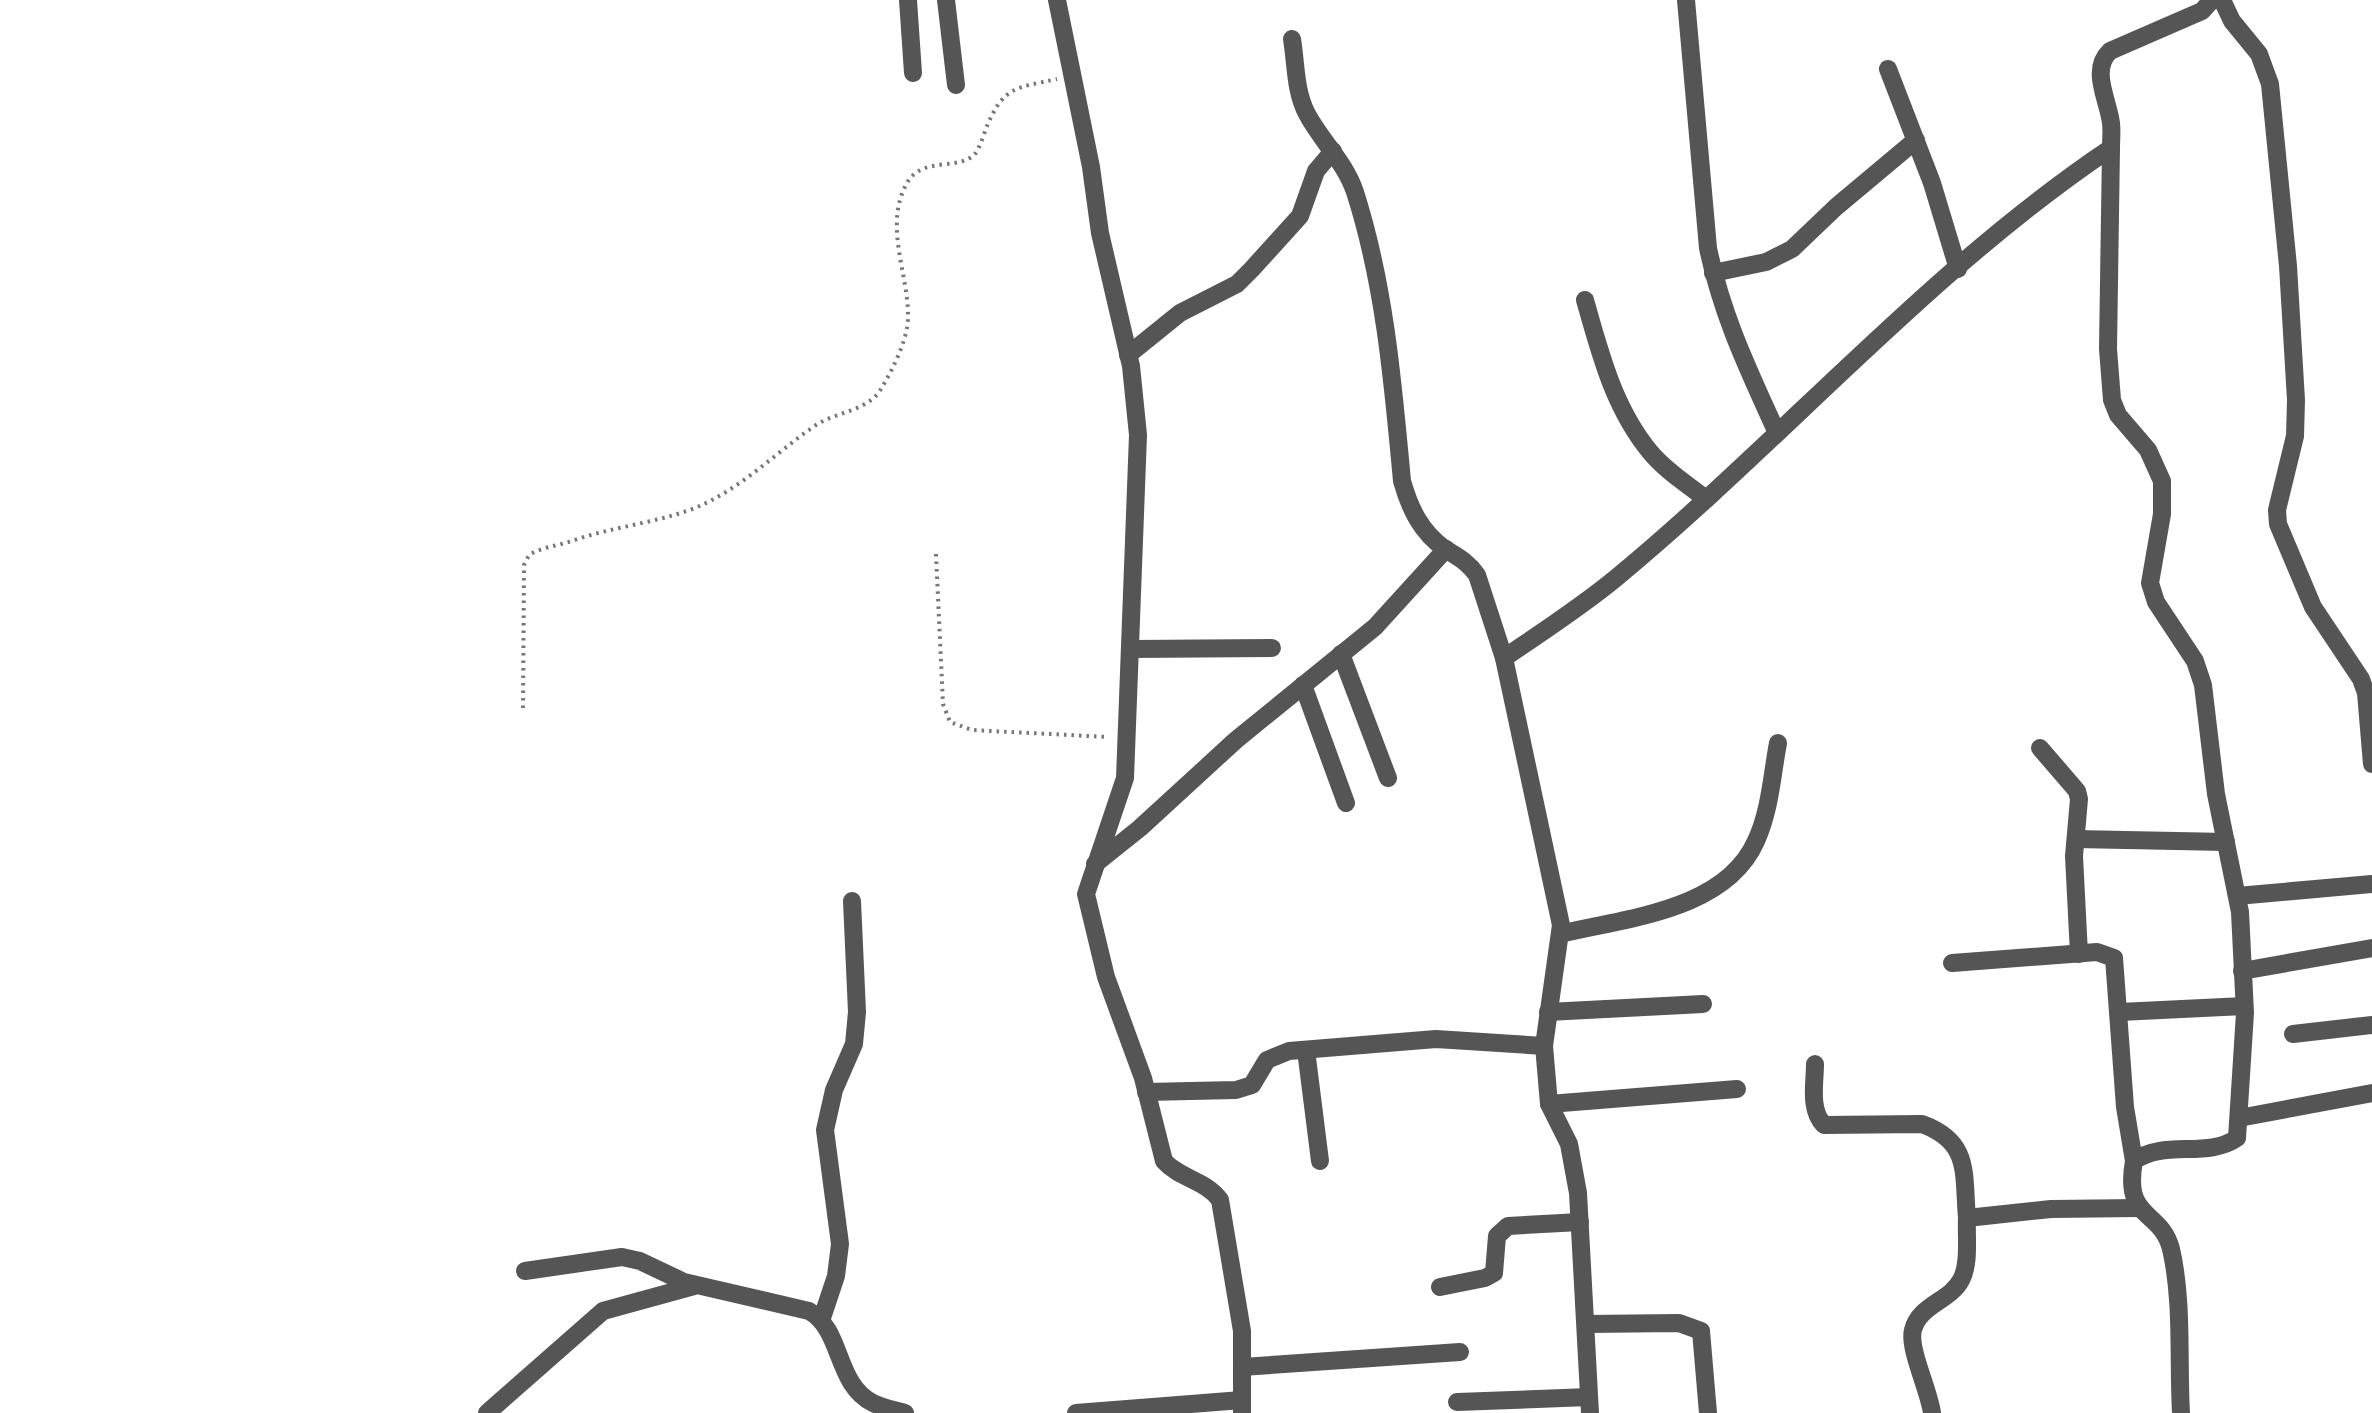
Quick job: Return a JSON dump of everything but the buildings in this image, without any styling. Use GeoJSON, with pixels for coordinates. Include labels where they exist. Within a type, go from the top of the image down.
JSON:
{"type":"FeatureCollection","features":[{"type":"Feature","properties":{"kind":"street"},"geometry":{"type":"LineString","coordinates":[[908,0],[913,73]]}},
{"type":"Feature","properties":{"kind":"street"},"geometry":{"type":"LineString","coordinates":[[946,0],[956,85]]}},
{"type":"Feature","properties":{"kind":"street"},"geometry":{"type":"LineString","coordinates":[[1057,0],[1100,233],[1128,355],[1138,435],[1128,738],[1122,793],[1086,894],[1106,977],[1146,1092],[1164,1161],[1171,1169],[1214,1192],[1220,1200],[1242,1331],[1242,1406],[1076,1413]]}},
{"type":"Feature","properties":{"kind":"street"},"geometry":{"type":"LineString","coordinates":[[1686,0],[1713,273],[1726,321],[1778,433]]}},
{"type":"Feature","properties":{"kind":"street"},"geometry":{"type":"LineString","coordinates":[[2134,1161],[2144,1154],[2228,1144],[2237,1138],[2244,1006],[2237,896],[2216,794],[2203,685],[2196,661],[2156,602],[2150,583],[2162,514],[2162,482],[2148,450],[2118,415],[2112,400],[2108,349],[2111,119],[2100,75],[2103,58],[2110,50],[2202,11],[2212,0]]}},
{"type":"Feature","properties":{"kind":"street"},"geometry":{"type":"LineString","coordinates":[[2222,0],[2232,21],[2259,54],[2270,84],[2288,266],[2296,400],[2295,436],[2277,510],[2278,524],[2313,607],[2361,678],[2366,693],[2372,764]]}},
{"type":"Feature","properties":{"kind":"street"},"geometry":{"type":"LineString","coordinates":[[1292,38],[1301,101],[1345,167],[1354,191],[1384,315],[1402,481],[1409,504],[1423,530],[1476,575],[1504,658],[1559,909],[1560,934],[1544,1046],[1549,1104],[1573,1158],[1590,1405],[1457,1402]]}},
{"type":"Feature","properties":{"kind":"street"},"geometry":{"type":"LineString","coordinates":[[1888,68],[1958,269]]}},
{"type":"Feature","properties":{"kind":"street"},"geometry":{"type":"LineString","coordinates":[[1713,273],[1766,262],[1792,249],[1916,140]]}},
{"type":"Feature","properties":{"kind":"street"},"geometry":{"type":"LineString","coordinates":[[1504,658],[1615,579],[1958,269],[2056,185],[2111,148]]}},
{"type":"Feature","properties":{"kind":"street"},"geometry":{"type":"LineString","coordinates":[[1128,355],[1180,312],[1237,284],[1300,216],[1316,171],[1333,151]]}},
{"type":"Feature","properties":{"kind":"street"},"geometry":{"type":"LineString","coordinates":[[1585,300],[1606,373],[1639,436],[1665,466],[1706,499]]}},
{"type":"Feature","properties":{"kind":"street"},"geometry":{"type":"LineString","coordinates":[[1094,864],[1374,627],[1446,549]]}},
{"type":"Feature","properties":{"kind":"street"},"geometry":{"type":"LineString","coordinates":[[1131,649],[1272,648]]}},
{"type":"Feature","properties":{"kind":"street"},"geometry":{"type":"LineString","coordinates":[[1341,654],[1388,778]]}},
{"type":"Feature","properties":{"kind":"street"},"geometry":{"type":"LineString","coordinates":[[1303,685],[1346,803]]}},
{"type":"Feature","properties":{"kind":"street"},"geometry":{"type":"LineString","coordinates":[[1560,934],[1700,896],[1733,873],[1746,860],[1761,829],[1778,743]]}},
{"type":"Feature","properties":{"kind":"street"},"geometry":{"type":"LineString","coordinates":[[2040,748],[2077,791],[2074,881],[2079,954]]}},
{"type":"Feature","properties":{"kind":"street"},"geometry":{"type":"LineString","coordinates":[[2076,839],[2226,842]]}},
{"type":"Feature","properties":{"kind":"street"},"geometry":{"type":"LineString","coordinates":[[2237,896],[2372,884]]}},
{"type":"Feature","properties":{"kind":"street"},"geometry":{"type":"LineString","coordinates":[[822,1318],[836,1276],[840,1244],[826,1130],[834,1090],[854,1044],[852,901]]}},
{"type":"Feature","properties":{"kind":"street"},"geometry":{"type":"LineString","coordinates":[[2242,971],[2372,948]]}},
{"type":"Feature","properties":{"kind":"street"},"geometry":{"type":"LineString","coordinates":[[1952,964],[2079,954],[2107,954],[2114,958],[2125,1106],[2134,1161],[2132,1190],[2139,1208],[2164,1232],[2170,1244],[2176,1276],[2181,1413]]}},
{"type":"Feature","properties":{"kind":"street"},"geometry":{"type":"LineString","coordinates":[[1548,1012],[1704,1004]]}},
{"type":"Feature","properties":{"kind":"street"},"geometry":{"type":"LineString","coordinates":[[2120,1012],[2244,1006]]}},
{"type":"Feature","properties":{"kind":"street"},"geometry":{"type":"LineString","coordinates":[[2292,1034],[2372,1025]]}},
{"type":"Feature","properties":{"kind":"street"},"geometry":{"type":"LineString","coordinates":[[1146,1092],[1236,1090],[1252,1085],[1275,1054],[1306,1050],[1436,1039],[1544,1046]]}},
{"type":"Feature","properties":{"kind":"street"},"geometry":{"type":"LineString","coordinates":[[1306,1050],[1320,1161]]}},
{"type":"Feature","properties":{"kind":"street"},"geometry":{"type":"LineString","coordinates":[[1815,1064],[1814,1108],[1824,1125],[1922,1124],[1936,1129],[1956,1145],[1962,1156],[1967,1218],[1963,1277],[1913,1327],[1914,1352],[1930,1394],[1932,1413]]}},
{"type":"Feature","properties":{"kind":"street"},"geometry":{"type":"LineString","coordinates":[[1549,1104],[1737,1089]]}},
{"type":"Feature","properties":{"kind":"street"},"geometry":{"type":"LineString","coordinates":[[2239,1118],[2372,1094]]}},
{"type":"Feature","properties":{"kind":"street"},"geometry":{"type":"LineString","coordinates":[[1967,1218],[2051,1209],[2139,1208]]}},
{"type":"Feature","properties":{"kind":"street"},"geometry":{"type":"LineString","coordinates":[[1440,1287],[1485,1278],[1494,1272],[1501,1229],[1580,1222]]}},
{"type":"Feature","properties":{"kind":"street"},"geometry":{"type":"LineString","coordinates":[[525,1270],[622,1257],[640,1261],[684,1282],[809,1310],[822,1318],[861,1404],[905,1413]]}},
{"type":"Feature","properties":{"kind":"street"},"geometry":{"type":"LineString","coordinates":[[486,1413],[603,1311],[700,1285]]}},
{"type":"Feature","properties":{"kind":"street"},"geometry":{"type":"LineString","coordinates":[[1586,1324],[1680,1323],[1701,1330],[1708,1413]]}},
{"type":"Feature","properties":{"kind":"street"},"geometry":{"type":"LineString","coordinates":[[1242,1367],[1460,1352]]}},
{"type":"Feature","properties":{"kind":"path"},"geometry":{"type":"LineString","coordinates":[[523,708],[524,565],[529,555],[582,536],[704,504],[769,464],[815,426],[870,402],[880,392],[908,320],[896,236],[906,184],[925,169],[939,163],[964,161],[974,154],[1003,96],[1015,88],[1071,76]]}},
{"type":"Feature","properties":{"kind":"path"},"geometry":{"type":"LineString","coordinates":[[936,554],[943,704],[950,722],[972,730],[1128,738]]}}]}
